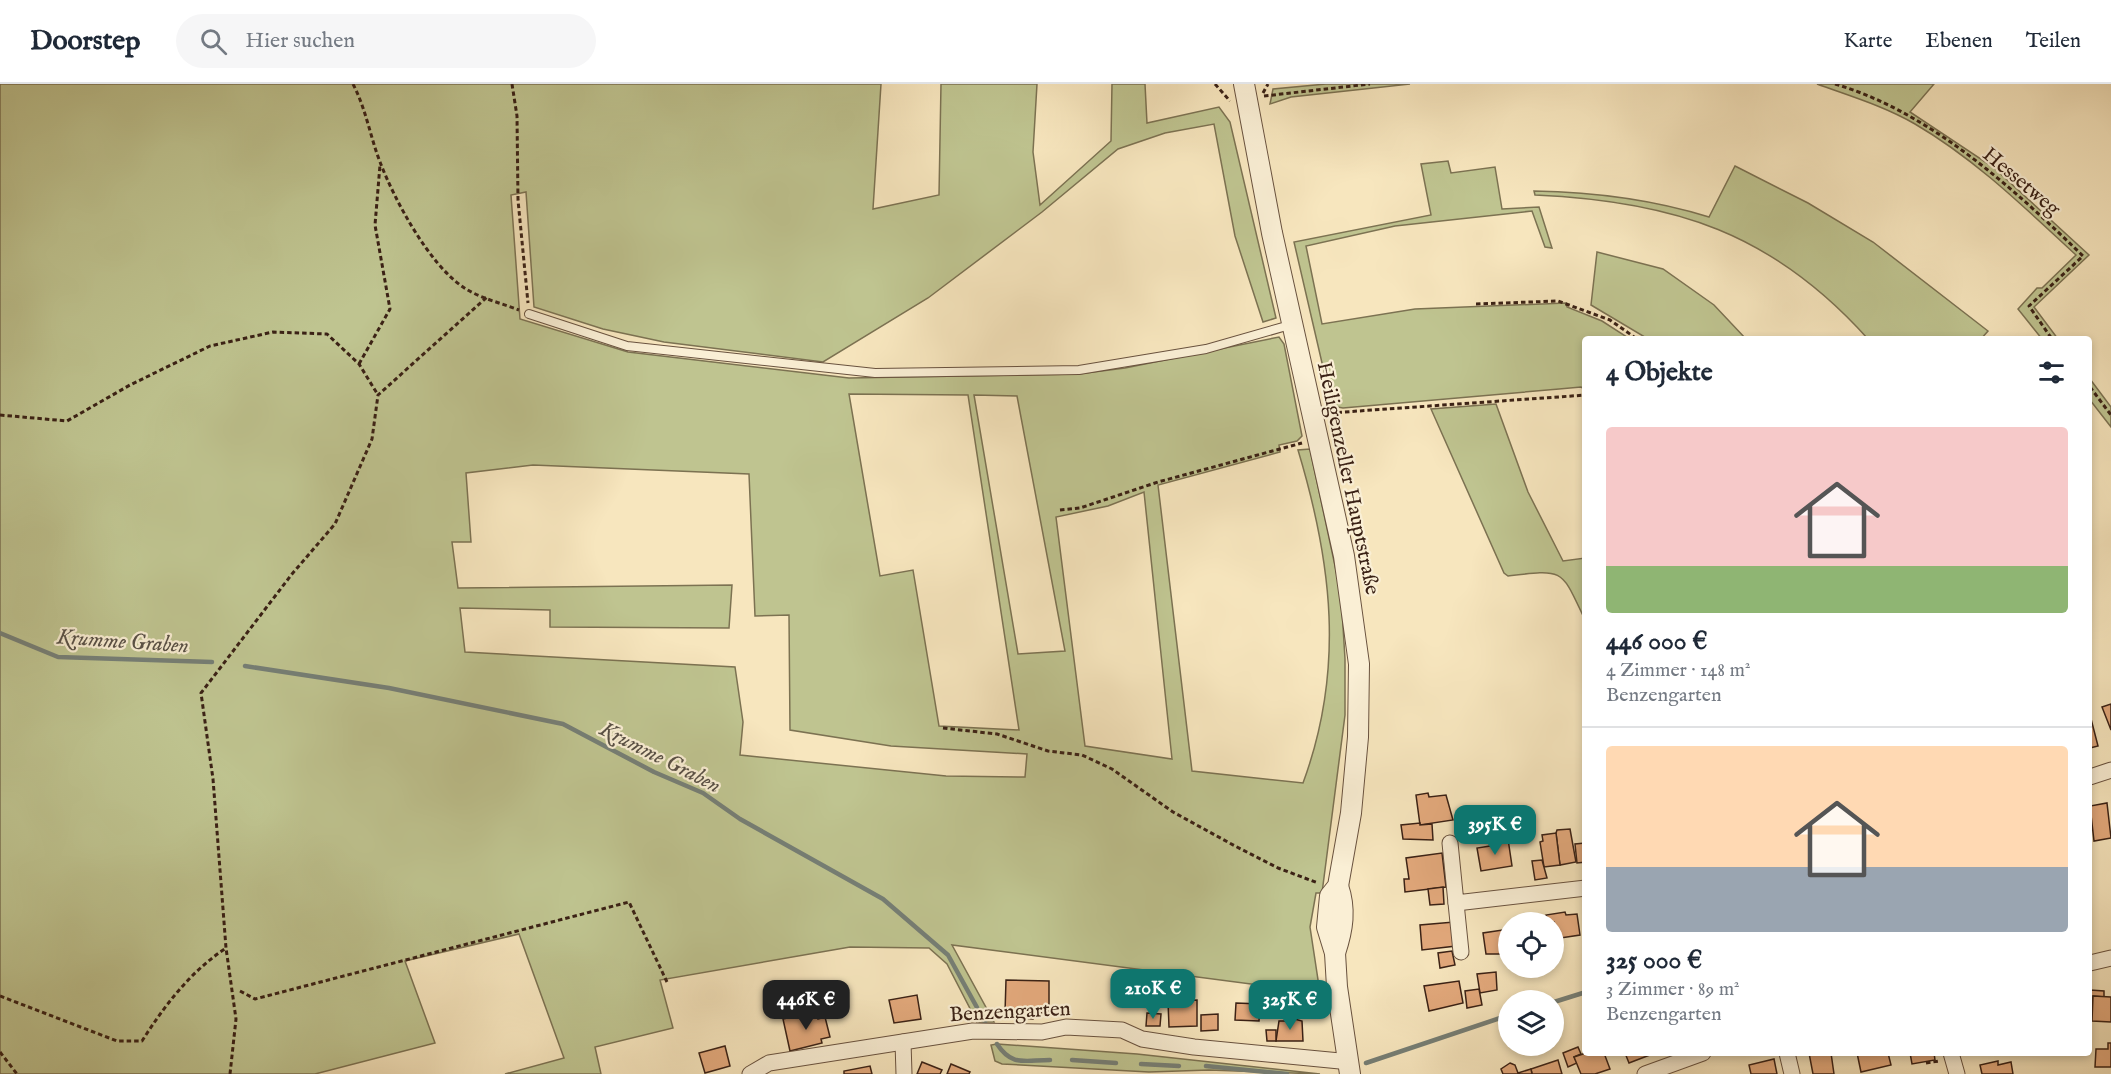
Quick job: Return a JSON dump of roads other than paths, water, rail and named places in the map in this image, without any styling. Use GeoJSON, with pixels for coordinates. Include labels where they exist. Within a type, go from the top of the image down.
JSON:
{"type":"FeatureCollection","features":[{"type":"Feature","properties":{"kind":"street","name":"Heiligenzeller Hauptstraße"},"geometry":{"type":"LineString","coordinates":[[1244,84],[1292,325],[1344,556],[1359,664],[1358,737],[1352,803],[1338,886],[1343,900],[1344,918],[1335,953],[1348,1066]]}},
{"type":"Feature","properties":{"kind":"street"},"geometry":{"type":"LineString","coordinates":[[2092,776],[2111,770]]}},
{"type":"Feature","properties":{"kind":"street"},"geometry":{"type":"LineString","coordinates":[[1450,843],[1461,952]]}},
{"type":"Feature","properties":{"kind":"street"},"geometry":{"type":"LineString","coordinates":[[1456,903],[1582,888]]}},
{"type":"Feature","properties":{"kind":"street"},"geometry":{"type":"LineString","coordinates":[[2092,963],[2111,958]]}},
{"type":"Feature","properties":{"kind":"street","name":"Benzengarten"},"geometry":{"type":"LineString","coordinates":[[750,1074],[769,1063],[973,1031],[1041,1032],[1066,1027],[1122,1030],[1142,1039],[1194,1047],[1340,1061],[1348,1066]]}},
{"type":"Feature","properties":{"kind":"street"},"geometry":{"type":"LineString","coordinates":[[903,1042],[904,1074]]}},
{"type":"Feature","properties":{"kind":"street"},"geometry":{"type":"LineString","coordinates":[[1645,1074],[1695,1056]]}},
{"type":"Feature","properties":{"kind":"street"},"geometry":{"type":"LineString","coordinates":[[1788,1056],[1792,1074]]}},
{"type":"Feature","properties":{"kind":"street"},"geometry":{"type":"LineString","coordinates":[[1952,1056],[1957,1074]]}},
{"type":"Feature","properties":{"kind":"lane"},"geometry":{"type":"LineString","coordinates":[[529,314],[627,346],[875,373],[1079,369],[1206,349],[1292,325]]}},
{"type":"Feature","properties":{"kind":"waterway","name":"Krumme Graben"},"geometry":{"type":"LineString","coordinates":[[0,633],[58,657],[212,662]]}},
{"type":"Feature","properties":{"kind":"waterway","name":"Krumme Graben"},"geometry":{"type":"LineString","coordinates":[[245,666],[389,688],[563,724],[654,772],[703,793],[740,819],[883,899],[948,955],[985,1022]]}},
{"type":"Feature","properties":{"kind":"waterway","name":"Krumme Graben"},"geometry":{"type":"LineString","coordinates":[[1564,999],[1582,993]]}},
{"type":"Feature","properties":{"kind":"waterway","name":"Krumme Graben"},"geometry":{"type":"LineString","coordinates":[[1366,1063],[1498,1019]]}},
{"type":"Feature","properties":{"kind":"waterway","name":"Krumme Graben"},"geometry":{"type":"LineString","coordinates":[[997,1044],[1008,1056],[1020,1061],[1050,1060]]}},
{"type":"Feature","properties":{"kind":"waterway","name":"Krumme Graben"},"geometry":{"type":"LineString","coordinates":[[1072,1060],[1116,1063]]}},
{"type":"Feature","properties":{"kind":"waterway","name":"Krumme Graben"},"geometry":{"type":"LineString","coordinates":[[1141,1064],[1179,1066]]}},
{"type":"Feature","properties":{"kind":"waterway","name":"Krumme Graben"},"geometry":{"type":"LineString","coordinates":[[1206,1066],[1287,1074]]}}]}
